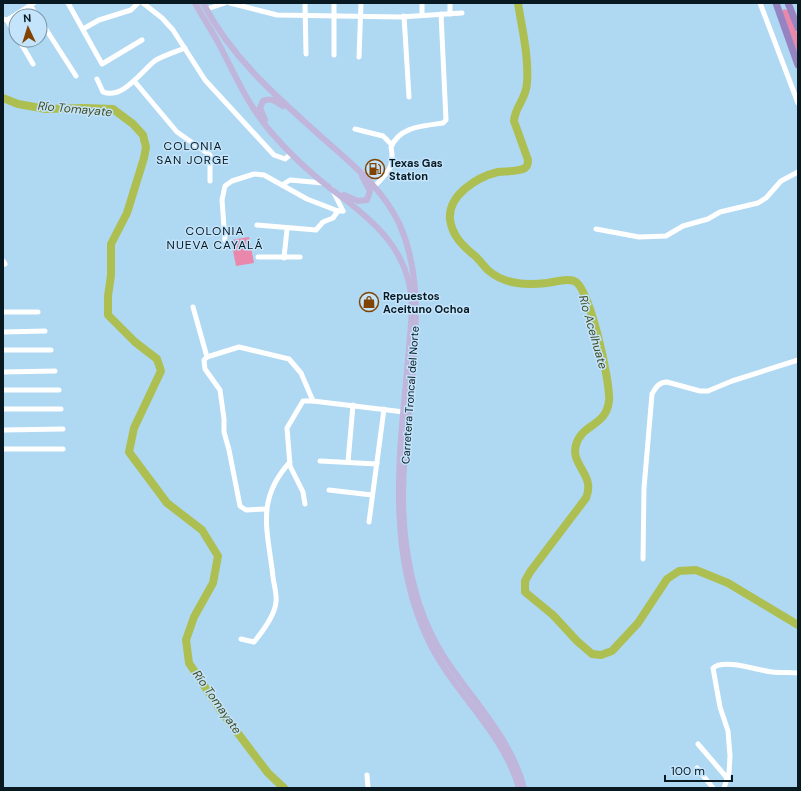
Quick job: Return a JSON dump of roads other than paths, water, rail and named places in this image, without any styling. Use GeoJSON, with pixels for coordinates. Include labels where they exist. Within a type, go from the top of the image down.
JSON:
{"type":"FeatureCollection","features":[{"type":"Feature","properties":{"kind":"highway"},"geometry":{"type":"LineString","coordinates":[[776,3],[798,65]]}},
{"type":"Feature","properties":{"kind":"highway"},"geometry":{"type":"LineString","coordinates":[[780,12],[782,5],[789,5],[798,28]]}},
{"type":"Feature","properties":{"kind":"main road","name":"Carretera Troncal del Norte"},"geometry":{"type":"LineString","coordinates":[[195,3],[220,45],[243,92],[270,130],[291,154],[306,168],[372,220],[384,232],[398,254],[409,284],[412,308],[399,486],[399,527],[403,560],[416,608],[434,652],[504,752],[518,788]]}},
{"type":"Feature","properties":{"kind":"main road","name":"Carretera Troncal del Norte"},"geometry":{"type":"LineString","coordinates":[[203,3],[218,29],[245,65],[375,186],[393,213],[407,244],[415,288],[416,314],[403,508],[409,563],[421,608],[434,640],[450,666],[513,756],[524,788]]}},
{"type":"Feature","properties":{"kind":"main road"},"geometry":{"type":"LineString","coordinates":[[270,130],[261,110],[262,103],[265,100],[273,100],[298,115]]}},
{"type":"Feature","properties":{"kind":"main road"},"geometry":{"type":"LineString","coordinates":[[334,191],[358,201],[364,201],[368,198],[370,188],[357,168]]}},
{"type":"Feature","properties":{"kind":"street"},"geometry":{"type":"LineString","coordinates":[[68,3],[102,64],[142,40]]}},
{"type":"Feature","properties":{"kind":"street"},"geometry":{"type":"LineString","coordinates":[[83,29],[99,20],[131,10],[138,3]]}},
{"type":"Feature","properties":{"kind":"street"},"geometry":{"type":"LineString","coordinates":[[143,3],[162,18],[185,48],[205,80],[274,155],[285,159],[291,154]]}},
{"type":"Feature","properties":{"kind":"street"},"geometry":{"type":"LineString","coordinates":[[206,9],[225,3]]}},
{"type":"Feature","properties":{"kind":"street"},"geometry":{"type":"LineString","coordinates":[[230,3],[277,15],[404,16],[462,13]]}},
{"type":"Feature","properties":{"kind":"street"},"geometry":{"type":"LineString","coordinates":[[305,3],[306,54]]}},
{"type":"Feature","properties":{"kind":"street"},"geometry":{"type":"LineString","coordinates":[[334,3],[334,55]]}},
{"type":"Feature","properties":{"kind":"street"},"geometry":{"type":"LineString","coordinates":[[359,57],[361,3]]}},
{"type":"Feature","properties":{"kind":"street"},"geometry":{"type":"LineString","coordinates":[[422,3],[422,15]]}},
{"type":"Feature","properties":{"kind":"street"},"geometry":{"type":"LineString","coordinates":[[450,3],[450,14]]}},
{"type":"Feature","properties":{"kind":"street"},"geometry":{"type":"LineString","coordinates":[[760,3],[798,103]]}},
{"type":"Feature","properties":{"kind":"street"},"geometry":{"type":"LineString","coordinates":[[5,20],[33,4]]}},
{"type":"Feature","properties":{"kind":"street"},"geometry":{"type":"LineString","coordinates":[[375,186],[390,169],[392,162],[392,145],[395,140],[412,127],[443,123],[446,120],[442,14]]}},
{"type":"Feature","properties":{"kind":"street"},"geometry":{"type":"LineString","coordinates":[[404,16],[409,97]]}},
{"type":"Feature","properties":{"kind":"street"},"geometry":{"type":"LineString","coordinates":[[48,32],[76,76]]}},
{"type":"Feature","properties":{"kind":"street"},"geometry":{"type":"LineString","coordinates":[[23,48],[33,64]]}},
{"type":"Feature","properties":{"kind":"street"},"geometry":{"type":"LineString","coordinates":[[97,79],[100,89],[107,94],[117,92],[135,82],[155,61],[185,48]]}},
{"type":"Feature","properties":{"kind":"street"},"geometry":{"type":"LineString","coordinates":[[135,82],[178,132],[210,155],[210,180]]}},
{"type":"Feature","properties":{"kind":"street"},"geometry":{"type":"LineString","coordinates":[[355,129],[383,136],[392,145]]}},
{"type":"Feature","properties":{"kind":"street"},"geometry":{"type":"LineString","coordinates":[[303,180],[308,176],[306,168]]}},
{"type":"Feature","properties":{"kind":"street"},"geometry":{"type":"LineString","coordinates":[[596,229],[639,237],[666,236],[683,226],[708,219],[720,212],[758,203],[766,198],[781,181],[798,172]]}},
{"type":"Feature","properties":{"kind":"street"},"geometry":{"type":"LineString","coordinates":[[225,240],[222,200],[223,192],[228,183],[259,174],[307,199],[338,211],[343,211],[334,191]]}},
{"type":"Feature","properties":{"kind":"street"},"geometry":{"type":"LineString","coordinates":[[282,185],[290,180],[325,183]]}},
{"type":"Feature","properties":{"kind":"street"},"geometry":{"type":"LineString","coordinates":[[257,225],[287,229],[316,230],[323,222],[333,218],[338,211]]}},
{"type":"Feature","properties":{"kind":"street"},"geometry":{"type":"LineString","coordinates":[[284,258],[287,229]]}},
{"type":"Feature","properties":{"kind":"street"},"geometry":{"type":"LineString","coordinates":[[258,257],[300,257]]}},
{"type":"Feature","properties":{"kind":"street"},"geometry":{"type":"LineString","coordinates":[[193,308],[207,357]]}},
{"type":"Feature","properties":{"kind":"street"},"geometry":{"type":"LineString","coordinates":[[3,312],[38,312]]}},
{"type":"Feature","properties":{"kind":"street"},"geometry":{"type":"LineString","coordinates":[[3,332],[45,331]]}},
{"type":"Feature","properties":{"kind":"street"},"geometry":{"type":"LineString","coordinates":[[266,509],[246,510],[240,506],[224,432],[224,419],[220,390],[205,369],[204,360],[207,357],[239,347],[289,359],[301,373],[313,401]]}},
{"type":"Feature","properties":{"kind":"street"},"geometry":{"type":"LineString","coordinates":[[3,350],[51,350]]}},
{"type":"Feature","properties":{"kind":"street"},"geometry":{"type":"LineString","coordinates":[[643,559],[644,488],[652,394],[657,386],[662,382],[667,382],[700,391],[708,391],[732,381],[798,360]]}},
{"type":"Feature","properties":{"kind":"street"},"geometry":{"type":"LineString","coordinates":[[3,372],[55,371]]}},
{"type":"Feature","properties":{"kind":"street"},"geometry":{"type":"LineString","coordinates":[[3,390],[59,390]]}},
{"type":"Feature","properties":{"kind":"street"},"geometry":{"type":"LineString","coordinates":[[305,504],[303,492],[290,462],[286,428],[304,401],[353,405],[404,412]]}},
{"type":"Feature","properties":{"kind":"street"},"geometry":{"type":"LineString","coordinates":[[348,462],[353,405]]}},
{"type":"Feature","properties":{"kind":"street"},"geometry":{"type":"LineString","coordinates":[[3,410],[61,409]]}},
{"type":"Feature","properties":{"kind":"street"},"geometry":{"type":"LineString","coordinates":[[369,522],[384,409]]}},
{"type":"Feature","properties":{"kind":"street"},"geometry":{"type":"LineString","coordinates":[[3,430],[63,429]]}},
{"type":"Feature","properties":{"kind":"street"},"geometry":{"type":"LineString","coordinates":[[3,449],[63,450]]}},
{"type":"Feature","properties":{"kind":"street"},"geometry":{"type":"LineString","coordinates":[[320,461],[377,464]]}},
{"type":"Feature","properties":{"kind":"street"},"geometry":{"type":"LineString","coordinates":[[241,639],[254,642],[270,619],[276,602],[266,509],[270,491],[278,475],[290,462]]}},
{"type":"Feature","properties":{"kind":"street"},"geometry":{"type":"LineString","coordinates":[[329,490],[372,495]]}},
{"type":"Feature","properties":{"kind":"street"},"geometry":{"type":"LineString","coordinates":[[724,788],[728,778],[730,756],[728,731],[720,707],[714,668],[718,666],[741,666],[772,672],[798,673]]}},
{"type":"Feature","properties":{"kind":"street"},"geometry":{"type":"LineString","coordinates":[[698,744],[728,778]]}},
{"type":"Feature","properties":{"kind":"street"},"geometry":{"type":"LineString","coordinates":[[697,768],[714,788]]}},
{"type":"Feature","properties":{"kind":"street"},"geometry":{"type":"LineString","coordinates":[[367,775],[368,788]]}},
{"type":"Feature","properties":{"kind":"waterway","name":"Río Acelhuate"},"geometry":{"type":"LineString","coordinates":[[518,3],[525,43],[527,83],[525,94],[516,111],[514,121],[528,160],[528,164],[525,168],[519,170],[490,174],[465,188],[454,202],[451,210],[451,225],[453,231],[462,244],[485,268],[502,279],[524,284],[571,280],[580,286],[586,299],[598,336],[609,391],[609,401],[603,416],[599,421],[583,432],[576,445],[576,458],[586,476],[588,483],[586,498],[530,572],[525,581],[525,592],[553,615],[577,641],[592,654],[601,655],[612,651],[638,623],[667,579],[679,571],[696,570],[728,583],[798,625]]}},
{"type":"Feature","properties":{"kind":"waterway","name":"Río Tomayate"},"geometry":{"type":"LineString","coordinates":[[3,98],[18,104],[46,109],[113,109],[133,124],[143,135],[146,147],[144,158],[127,213],[111,244],[111,275],[108,296],[108,315],[135,342],[157,359],[161,371],[134,428],[129,452],[167,503],[202,530],[218,556],[213,583],[194,617],[186,640],[189,663],[221,711],[268,773],[284,788]]}},
{"type":"Feature","properties":{"kind":"place","name":"Texas Gas Station"},"geometry":{"type":"Point","coordinates":[375,169]}},
{"type":"Feature","properties":{"kind":"place","name":"Repuestos Aceituno Ochoa"},"geometry":{"type":"Point","coordinates":[369,302]}},
{"type":"Feature","properties":{"kind":"district","name":"COLONIA SAN JORGE"},"geometry":{"type":"Point","coordinates":[193,153]}},
{"type":"Feature","properties":{"kind":"district","name":"COLONIA NUEVA CAYALÁ"},"geometry":{"type":"Point","coordinates":[215,238]}}]}
